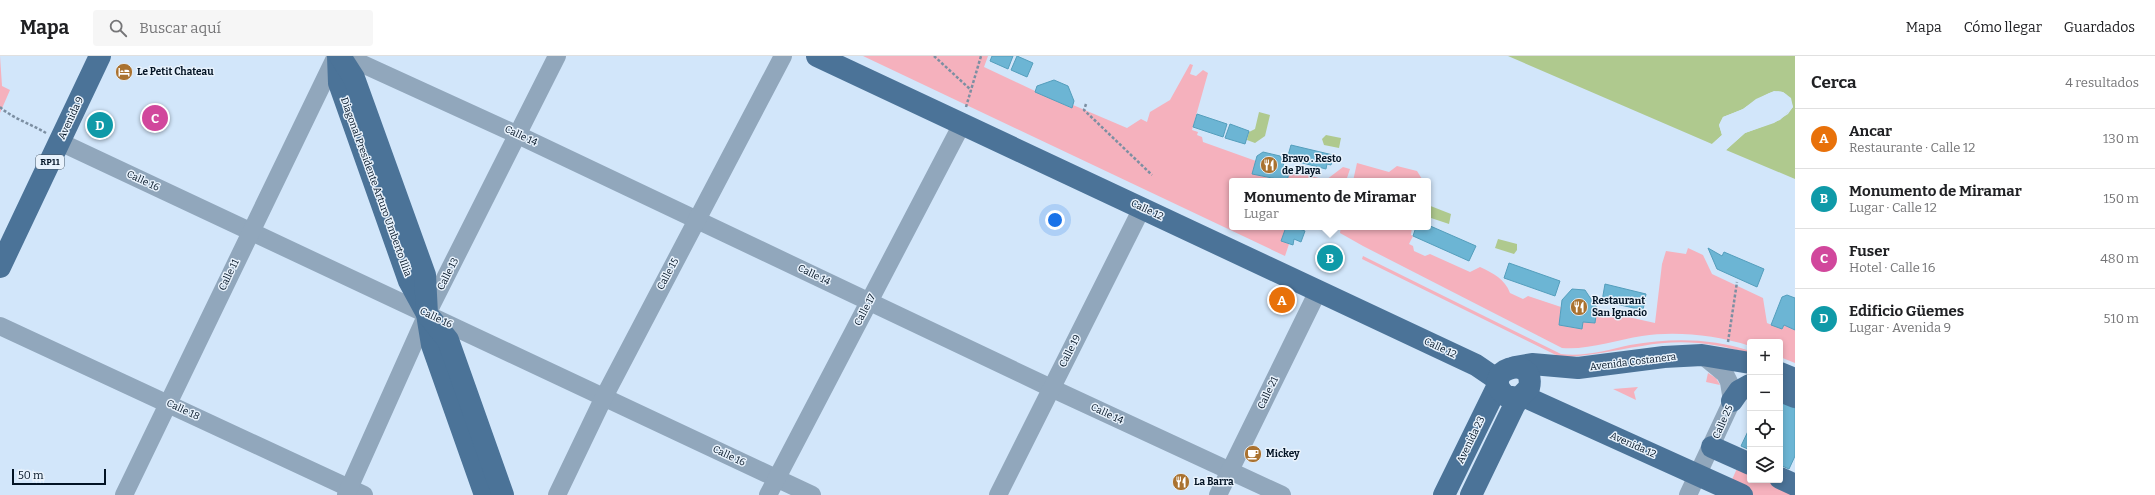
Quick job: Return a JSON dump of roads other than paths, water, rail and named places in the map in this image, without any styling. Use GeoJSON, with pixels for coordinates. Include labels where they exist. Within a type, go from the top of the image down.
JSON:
{"type":"FeatureCollection","features":[{"type":"Feature","properties":{"kind":"main road","name":"Avenida 9"},"geometry":{"type":"LineString","coordinates":[[2,259],[60,142],[100,56]]}},
{"type":"Feature","properties":{"kind":"main road","name":"Diagonal Presidente Arturo Umberto Illia"},"geometry":{"type":"LineString","coordinates":[[338,56],[354,78],[425,275],[427,314],[432,345],[485,495]]}},
{"type":"Feature","properties":{"kind":"main road","name":"Calle 12"},"geometry":{"type":"LineString","coordinates":[[817,56],[963,116],[1142,208],[1476,365],[1505,375],[1524,371],[1529,379],[1529,388],[1521,397]]}},
{"type":"Feature","properties":{"kind":"main road"},"geometry":{"type":"LineString","coordinates":[[427,314],[448,340],[503,495]]}},
{"type":"Feature","properties":{"kind":"main road","name":"Avenida Costanera"},"geometry":{"type":"LineString","coordinates":[[1505,375],[1532,364],[1578,368],[1664,357],[1702,355],[1747,362]]}},
{"type":"Feature","properties":{"kind":"main road"},"geometry":{"type":"LineString","coordinates":[[1783,374],[1795,378]]}},
{"type":"Feature","properties":{"kind":"main road","name":"Avenida 23"},"geometry":{"type":"LineString","coordinates":[[1444,495],[1505,375]]}},
{"type":"Feature","properties":{"kind":"main road"},"geometry":{"type":"LineString","coordinates":[[1732,401],[1739,391],[1747,387]]}},
{"type":"Feature","properties":{"kind":"main road"},"geometry":{"type":"LineString","coordinates":[[1783,392],[1795,396]]}},
{"type":"Feature","properties":{"kind":"main road"},"geometry":{"type":"LineString","coordinates":[[1471,495],[1521,397]]}},
{"type":"Feature","properties":{"kind":"main road","name":"Avenida 12"},"geometry":{"type":"LineString","coordinates":[[1521,397],[1742,495]]}},
{"type":"Feature","properties":{"kind":"main road"},"geometry":{"type":"LineString","coordinates":[[1712,447],[1747,463]]}},
{"type":"Feature","properties":{"kind":"main road"},"geometry":{"type":"LineString","coordinates":[[1783,479],[1795,485]]}},
{"type":"Feature","properties":{"kind":"street","name":"Calle 11"},"geometry":{"type":"LineString","coordinates":[[124,495],[250,231],[338,56]]}},
{"type":"Feature","properties":{"kind":"street","name":"Calle 14"},"geometry":{"type":"LineString","coordinates":[[345,56],[518,135],[1051,388],[1282,495]]}},
{"type":"Feature","properties":{"kind":"street","name":"Calle 13"},"geometry":{"type":"LineString","coordinates":[[353,493],[427,314],[557,56]]}},
{"type":"Feature","properties":{"kind":"street","name":"Calle 15"},"geometry":{"type":"LineString","coordinates":[[557,495],[604,397],[783,56]]}},
{"type":"Feature","properties":{"kind":"street","name":"Calle 17"},"geometry":{"type":"LineString","coordinates":[[768,495],[869,302],[963,116]]}},
{"type":"Feature","properties":{"kind":"street","name":"Calle 16"},"geometry":{"type":"LineString","coordinates":[[60,142],[812,495]]}},
{"type":"Feature","properties":{"kind":"street","name":"Calle 19"},"geometry":{"type":"LineString","coordinates":[[998,495],[1142,208]]}},
{"type":"Feature","properties":{"kind":"street","name":"Calle 21"},"geometry":{"type":"LineString","coordinates":[[1218,495],[1318,291]]}},
{"type":"Feature","properties":{"kind":"street","name":"Calle 18"},"geometry":{"type":"LineString","coordinates":[[0,326],[168,403],[353,493]]}},
{"type":"Feature","properties":{"kind":"street","name":"Calle 25"},"geometry":{"type":"LineString","coordinates":[[1688,495],[1712,447],[1732,401],[1730,382],[1725,374],[1702,355]]}},
{"type":"Feature","properties":{"kind":"place","name":"Le Petit Chateau"},"geometry":{"type":"Point","coordinates":[124,72]}},
{"type":"Feature","properties":{"kind":"place","name":"Fuser"},"geometry":{"type":"Point","coordinates":[155,118]}},
{"type":"Feature","properties":{"kind":"place","name":"Edificio Güemes"},"geometry":{"type":"Point","coordinates":[100,125]}},
{"type":"Feature","properties":{"kind":"place","name":"Bravo . Resto de Playa"},"geometry":{"type":"Point","coordinates":[1269,165]}},
{"type":"Feature","properties":{"kind":"place","name":"Monumento de Miramar"},"geometry":{"type":"Point","coordinates":[1330,258]}},
{"type":"Feature","properties":{"kind":"place","name":"Ancar"},"geometry":{"type":"Point","coordinates":[1282,300]}},
{"type":"Feature","properties":{"kind":"place","name":"Restaurant San Ignacio"},"geometry":{"type":"Point","coordinates":[1579,307]}},
{"type":"Feature","properties":{"kind":"place","name":"Mickey"},"geometry":{"type":"Point","coordinates":[1253,454]}},
{"type":"Feature","properties":{"kind":"place","name":"La Barra"},"geometry":{"type":"Point","coordinates":[1181,482]}}]}
